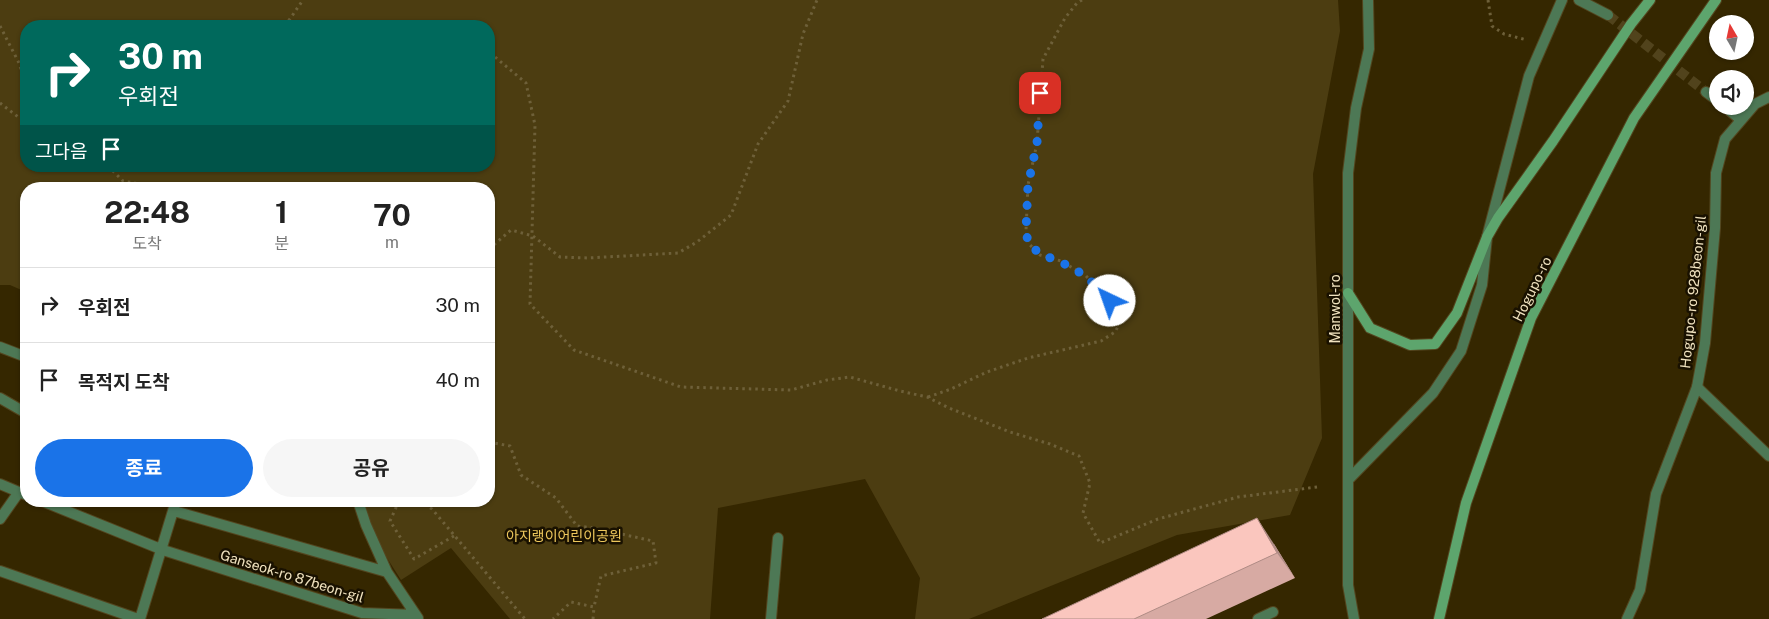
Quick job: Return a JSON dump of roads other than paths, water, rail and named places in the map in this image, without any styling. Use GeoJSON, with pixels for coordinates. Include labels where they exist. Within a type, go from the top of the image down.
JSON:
{"type":"FeatureCollection","features":[{"type":"Feature","properties":{"kind":"main road"},"geometry":{"type":"LineString","coordinates":[[1348,292],[1370,328],[1410,345],[1435,344],[1457,314],[1487,237],[1498,218],[1554,141],[1631,24],[1650,0]]}},
{"type":"Feature","properties":{"kind":"main road","name":"Hogupo-ro"},"geometry":{"type":"LineString","coordinates":[[1439,619],[1466,503],[1531,318],[1634,118],[1716,0]]}},
{"type":"Feature","properties":{"kind":"street","name":"Manwol-ro"},"geometry":{"type":"LineString","coordinates":[[1354,619],[1348,585],[1348,172],[1356,108],[1368,49],[1368,0]]}},
{"type":"Feature","properties":{"kind":"street"},"geometry":{"type":"LineString","coordinates":[[1348,480],[1433,393],[1461,351],[1482,285],[1487,237],[1529,76],[1562,0]]}},
{"type":"Feature","properties":{"kind":"street"},"geometry":{"type":"LineString","coordinates":[[1579,0],[1608,15]]}},
{"type":"Feature","properties":{"kind":"street","name":"Hogupo-ro 928beon-gil"},"geometry":{"type":"LineString","coordinates":[[1627,619],[1640,590],[1656,494],[1696,387],[1705,343],[1715,228],[1716,173],[1725,139],[1755,104],[1769,96]]}},
{"type":"Feature","properties":{"kind":"street"},"geometry":{"type":"LineString","coordinates":[[1735,115],[1741,120]]}},
{"type":"Feature","properties":{"kind":"street"},"geometry":{"type":"LineString","coordinates":[[0,347],[20,354]]}},
{"type":"Feature","properties":{"kind":"street"},"geometry":{"type":"LineString","coordinates":[[1696,387],[1769,456]]}},
{"type":"Feature","properties":{"kind":"street"},"geometry":{"type":"LineString","coordinates":[[0,398],[20,410]]}},
{"type":"Feature","properties":{"kind":"street"},"geometry":{"type":"LineString","coordinates":[[0,484],[20,492]]}},
{"type":"Feature","properties":{"kind":"street"},"geometry":{"type":"LineString","coordinates":[[0,520],[20,497]]}},
{"type":"Feature","properties":{"kind":"street","name":"Ganseok-ro 87beon-gil"},"geometry":{"type":"LineString","coordinates":[[57,507],[162,550],[361,616],[418,617]]}},
{"type":"Feature","properties":{"kind":"street","name":"Ganseok-ro 87beon-gil"},"geometry":{"type":"LineString","coordinates":[[0,571],[139,619],[175,507]]}},
{"type":"Feature","properties":{"kind":"street","name":"Ganseok-ro 87beon-gil"},"geometry":{"type":"LineString","coordinates":[[178,507],[387,572]]}},
{"type":"Feature","properties":{"kind":"street"},"geometry":{"type":"LineString","coordinates":[[360,507],[366,526],[387,572],[418,617]]}},
{"type":"Feature","properties":{"kind":"street"},"geometry":{"type":"LineString","coordinates":[[771,619],[778,538]]}},
{"type":"Feature","properties":{"kind":"street"},"geometry":{"type":"LineString","coordinates":[[1258,619],[1273,612]]}},
{"type":"Feature","properties":{"kind":"tunnel"},"geometry":{"type":"LineString","coordinates":[[1608,15],[1706,92]]}},
{"type":"Feature","properties":{"kind":"park label","name":"아지랭이어린이공원"},"geometry":{"type":"Point","coordinates":[564,536]}}]}
